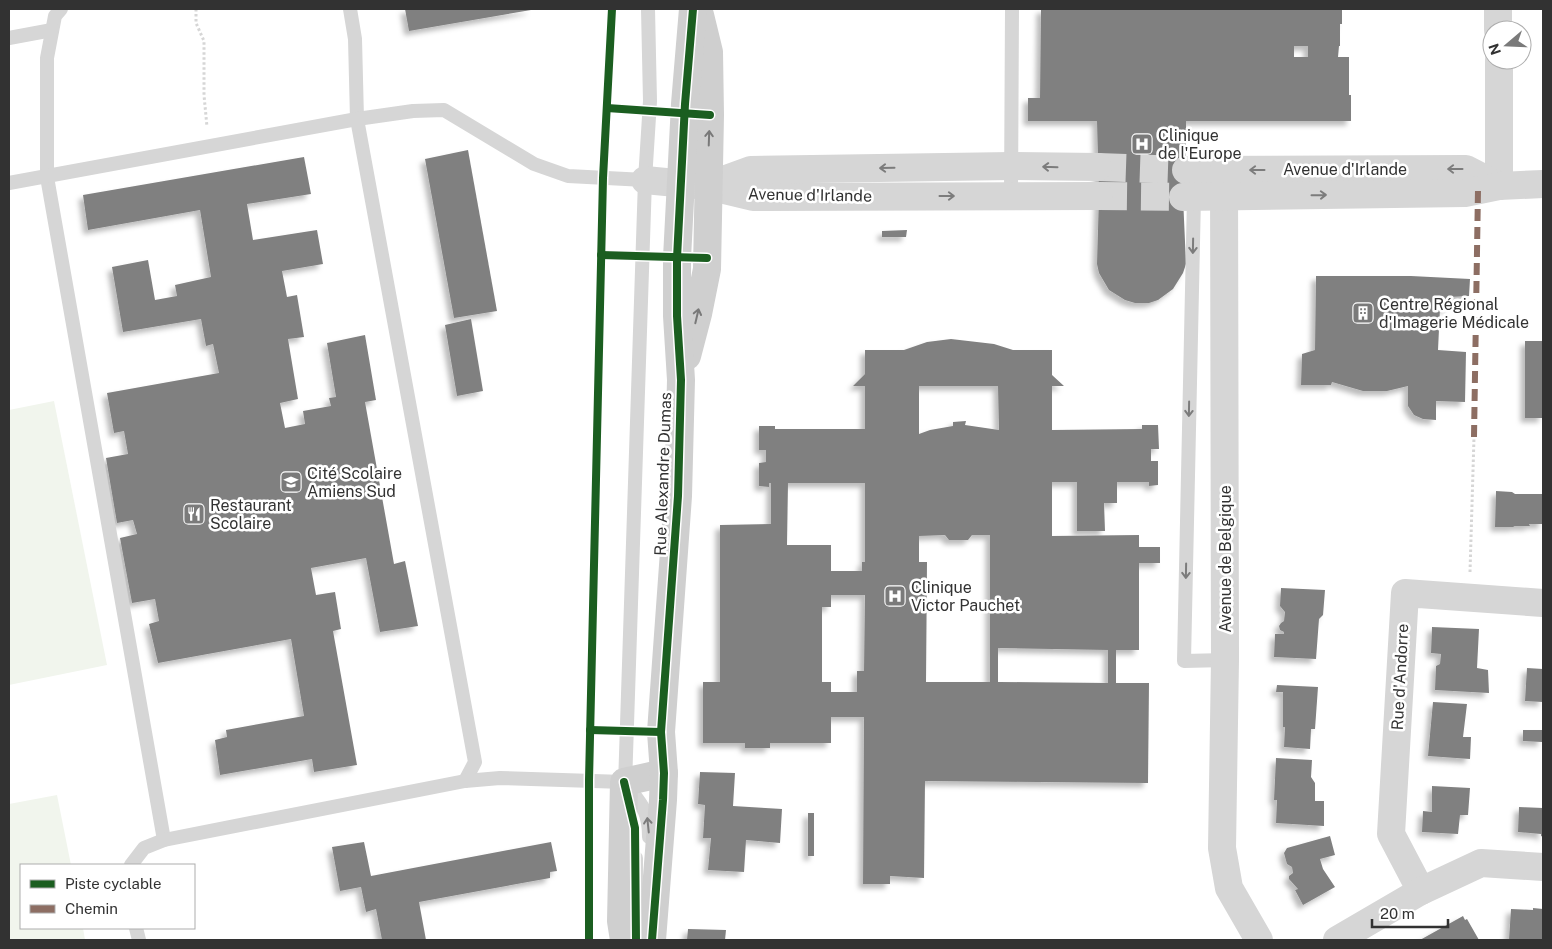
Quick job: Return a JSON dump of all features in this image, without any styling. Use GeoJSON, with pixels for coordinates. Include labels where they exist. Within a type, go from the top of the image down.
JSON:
{"type":"FeatureCollection","features":[{"type":"Feature","properties":{"kind":"street","name":"Rue Alexandre Dumas"},"geometry":{"type":"LineString","coordinates":[[652,940],[664,773],[661,732],[678,496],[681,380],[707,269],[694,185],[685,104],[694,9]]}},
{"type":"Feature","properties":{"kind":"street","name":"Rue Alexandre Dumas"},"geometry":{"type":"LineString","coordinates":[[694,185],[710,115],[709,52],[699,9]]}},
{"type":"Feature","properties":{"kind":"street"},"geometry":{"type":"LineString","coordinates":[[1498,70],[1499,186]]}},
{"type":"Feature","properties":{"kind":"street","name":"Avenue d'Irlande"},"geometry":{"type":"LineString","coordinates":[[694,185],[751,170],[1011,166],[1098,168]]}},
{"type":"Feature","properties":{"kind":"street","name":"Avenue d'Irlande"},"geometry":{"type":"LineString","coordinates":[[1186,170],[1466,169],[1499,186]]}},
{"type":"Feature","properties":{"kind":"street","name":"Avenue de Belgique"},"geometry":{"type":"LineString","coordinates":[[1224,170],[1225,660],[1222,848],[1229,888],[1259,940]]}},
{"type":"Feature","properties":{"kind":"street"},"geometry":{"type":"LineString","coordinates":[[645,180],[694,185]]}},
{"type":"Feature","properties":{"kind":"street","name":"Avenue d'Irlande"},"geometry":{"type":"LineString","coordinates":[[1188,197],[1465,193],[1499,186],[1543,184]]}},
{"type":"Feature","properties":{"kind":"street","name":"Avenue d'Irlande"},"geometry":{"type":"LineString","coordinates":[[694,185],[752,198],[1011,195],[1099,196]]}},
{"type":"Feature","properties":{"kind":"street","name":"Rue d'Andorre"},"geometry":{"type":"LineString","coordinates":[[1421,891],[1391,834],[1405,593],[1543,603]]}},
{"type":"Feature","properties":{"kind":"street"},"geometry":{"type":"LineString","coordinates":[[624,940],[621,921],[624,782],[664,773]]}},
{"type":"Feature","properties":{"kind":"street"},"geometry":{"type":"LineString","coordinates":[[1337,940],[1421,891],[1481,863],[1543,867]]}},
{"type":"Feature","properties":{"kind":"lane"},"geometry":{"type":"LineString","coordinates":[[61,9],[55,16],[47,58],[47,177],[164,840]]}},
{"type":"Feature","properties":{"kind":"lane"},"geometry":{"type":"LineString","coordinates":[[350,9],[355,39],[357,119],[476,762],[465,781]]}},
{"type":"Feature","properties":{"kind":"lane"},"geometry":{"type":"LineString","coordinates":[[636,940],[635,828],[624,782],[645,180],[650,101],[648,9]]}},
{"type":"Feature","properties":{"kind":"lane"},"geometry":{"type":"LineString","coordinates":[[1011,195],[1012,9]]}},
{"type":"Feature","properties":{"kind":"lane"},"geometry":{"type":"LineString","coordinates":[[9,38],[52,30]]}},
{"type":"Feature","properties":{"kind":"lane"},"geometry":{"type":"LineString","coordinates":[[9,183],[357,119],[413,111],[444,110],[534,164],[568,176],[645,180]]}},
{"type":"Feature","properties":{"kind":"lane"},"geometry":{"type":"LineString","coordinates":[[1188,197],[1184,661],[1225,660]]}},
{"type":"Feature","properties":{"kind":"lane"},"geometry":{"type":"LineString","coordinates":[[131,864],[144,848],[164,840],[465,781],[500,778],[624,782]]}},
{"type":"Feature","properties":{"kind":"lane"},"geometry":{"type":"LineString","coordinates":[[624,782],[645,809],[649,823],[648,865],[656,890]]}},
{"type":"Feature","properties":{"kind":"path"},"geometry":{"type":"LineString","coordinates":[[196,9],[196,23],[204,41],[204,95],[209,145]]}},
{"type":"Feature","properties":{"kind":"path"},"geometry":{"type":"LineString","coordinates":[[1469,598],[1474,437]]}},
{"type":"Feature","properties":{"kind":"shaded area"},"geometry":{"type":"Polygon","coordinates":[[[54,401],[107,665],[9,685],[9,410],[54,401]]]}},
{"type":"Feature","properties":{"kind":"shaded area"},"geometry":{"type":"Polygon","coordinates":[[[57,795],[71,864],[20,864],[20,929],[83,929],[85,940],[9,940],[9,804],[57,795]]]}},
{"type":"Feature","properties":{"kind":"building"},"geometry":{"type":"Polygon","coordinates":[[[405,9],[531,9],[531,10],[409,31],[405,9]]]}},
{"type":"Feature","properties":{"kind":"building","name":"Clinique de l'Europe"},"geometry":{"type":"Polygon","coordinates":[[[1041,9],[1342,9],[1338,57],[1349,57],[1351,121],[1186,121],[1186,170],[1183,197],[1186,264],[1173,289],[1158,300],[1149,303],[1135,303],[1125,300],[1109,290],[1099,273],[1097,264],[1099,196],[1097,121],[1028,121],[1028,98],[1040,98],[1041,9]],[[1294,46],[1294,57],[1308,57],[1308,46],[1294,46]]]}},
{"type":"Feature","properties":{"kind":"building"},"geometry":{"type":"Polygon","coordinates":[[[468,150],[497,311],[454,318],[425,159],[468,150]]]}},
{"type":"Feature","properties":{"kind":"building"},"geometry":{"type":"Polygon","coordinates":[[[304,157],[311,194],[247,204],[253,240],[317,230],[323,264],[282,271],[287,297],[297,295],[304,337],[288,339],[298,399],[280,403],[285,428],[305,424],[303,411],[331,406],[329,398],[336,397],[327,343],[365,335],[376,400],[365,402],[394,564],[405,561],[418,626],[380,632],[366,558],[311,568],[316,595],[335,592],[341,629],[333,631],[357,765],[314,772],[312,759],[220,775],[215,740],[227,737],[226,730],[304,716],[291,639],[158,663],[149,624],[159,621],[155,599],[132,603],[120,538],[137,534],[133,520],[117,523],[106,458],[128,454],[124,431],[114,433],[107,393],[219,373],[213,344],[206,346],[201,319],[123,332],[112,267],[148,260],[155,300],[177,296],[175,285],[211,277],[200,210],[88,230],[83,195],[304,157]]]}},
{"type":"Feature","properties":{"kind":"building"},"geometry":{"type":"Polygon","coordinates":[[[907,230],[906,237],[882,237],[882,231],[907,230]]]}},
{"type":"Feature","properties":{"kind":"building"},"geometry":{"type":"Polygon","coordinates":[[[1316,276],[1411,276],[1470,279],[1469,296],[1449,297],[1448,309],[1440,308],[1438,350],[1466,352],[1465,402],[1436,401],[1436,420],[1423,419],[1414,415],[1408,406],[1408,386],[1387,391],[1363,391],[1332,382],[1331,385],[1301,385],[1302,354],[1315,350],[1316,276]]]}},
{"type":"Feature","properties":{"kind":"building"},"geometry":{"type":"Polygon","coordinates":[[[471,319],[483,391],[457,396],[445,325],[471,319]]]}},
{"type":"Feature","properties":{"kind":"building"},"geometry":{"type":"Polygon","coordinates":[[[951,339],[994,344],[1013,350],[1052,350],[1052,375],[1064,386],[1052,386],[1052,430],[1142,429],[1142,425],[1158,425],[1159,449],[1151,449],[1151,461],[1158,461],[1158,485],[1149,486],[1149,482],[1117,482],[1117,503],[1104,503],[1105,531],[1077,531],[1077,482],[1052,482],[1052,536],[1139,535],[1139,547],[1160,547],[1160,563],[1139,563],[1139,650],[1116,650],[1116,683],[1149,683],[1148,783],[925,781],[924,878],[890,876],[890,884],[863,884],[864,717],[831,717],[831,743],[770,743],[770,748],[745,748],[745,743],[703,743],[703,682],[720,682],[720,525],[771,524],[771,483],[769,483],[769,487],[759,486],[759,463],[766,462],[766,450],[759,450],[759,426],[775,426],[775,429],[865,429],[865,386],[853,386],[865,374],[865,350],[904,350],[927,342],[951,339]],[[919,386],[919,434],[953,426],[953,422],[966,421],[965,425],[999,430],[998,386],[919,386]],[[788,483],[787,545],[831,545],[831,571],[862,571],[862,562],[865,562],[865,483],[788,483]],[[945,535],[919,536],[919,562],[927,562],[926,682],[990,682],[990,535],[972,535],[968,540],[949,540],[945,535]],[[831,595],[831,607],[822,607],[822,682],[831,682],[831,692],[857,692],[857,671],[864,671],[865,595],[831,595]],[[998,648],[998,682],[1108,683],[1108,650],[998,648]]]}},
{"type":"Feature","properties":{"kind":"building"},"geometry":{"type":"Polygon","coordinates":[[[1525,341],[1543,341],[1543,418],[1525,418],[1525,341]]]}},
{"type":"Feature","properties":{"kind":"building"},"geometry":{"type":"Polygon","coordinates":[[[1496,491],[1512,492],[1515,494],[1543,494],[1543,524],[1495,527],[1496,491]]]}},
{"type":"Feature","properties":{"kind":"building"},"geometry":{"type":"Polygon","coordinates":[[[1281,588],[1325,590],[1323,615],[1319,619],[1316,659],[1274,657],[1275,634],[1284,634],[1279,626],[1284,621],[1285,612],[1280,606],[1281,588]]]}},
{"type":"Feature","properties":{"kind":"building"},"geometry":{"type":"Polygon","coordinates":[[[1432,627],[1479,629],[1477,668],[1488,670],[1489,693],[1435,690],[1436,666],[1440,664],[1441,654],[1431,653],[1432,627]]]}},
{"type":"Feature","properties":{"kind":"building"},"geometry":{"type":"Polygon","coordinates":[[[1527,668],[1543,669],[1543,702],[1525,701],[1527,668]]]}},
{"type":"Feature","properties":{"kind":"building"},"geometry":{"type":"Polygon","coordinates":[[[1277,685],[1318,687],[1315,729],[1311,729],[1310,749],[1284,747],[1283,692],[1276,692],[1277,685]]]}},
{"type":"Feature","properties":{"kind":"building"},"geometry":{"type":"Polygon","coordinates":[[[1433,702],[1467,704],[1463,737],[1471,737],[1470,759],[1428,756],[1433,702]]]}},
{"type":"Feature","properties":{"kind":"building"},"geometry":{"type":"Polygon","coordinates":[[[1523,730],[1543,730],[1542,742],[1523,741],[1523,730]]]}},
{"type":"Feature","properties":{"kind":"building"},"geometry":{"type":"Polygon","coordinates":[[[1276,758],[1312,760],[1311,777],[1315,783],[1315,801],[1324,801],[1324,826],[1276,823],[1277,800],[1274,800],[1276,758]]]}},
{"type":"Feature","properties":{"kind":"building"},"geometry":{"type":"Polygon","coordinates":[[[700,772],[735,773],[733,806],[782,809],[780,843],[746,840],[744,872],[708,870],[711,838],[703,838],[705,805],[698,804],[700,772]]]}},
{"type":"Feature","properties":{"kind":"building"},"geometry":{"type":"Polygon","coordinates":[[[1432,786],[1470,788],[1468,815],[1460,815],[1458,834],[1422,832],[1423,811],[1432,812],[1432,786]]]}},
{"type":"Feature","properties":{"kind":"building"},"geometry":{"type":"Polygon","coordinates":[[[1519,807],[1543,808],[1543,837],[1541,834],[1518,832],[1519,807]]]}},
{"type":"Feature","properties":{"kind":"building"},"geometry":{"type":"Polygon","coordinates":[[[808,813],[814,813],[814,856],[808,856],[808,813]]]}},
{"type":"Feature","properties":{"kind":"building"},"geometry":{"type":"Polygon","coordinates":[[[1330,836],[1335,855],[1320,859],[1323,869],[1335,887],[1303,905],[1295,890],[1298,889],[1289,879],[1289,876],[1293,873],[1292,867],[1287,864],[1284,853],[1287,848],[1330,836]]]}},
{"type":"Feature","properties":{"kind":"building"},"geometry":{"type":"Polygon","coordinates":[[[364,842],[371,876],[551,842],[557,871],[550,872],[550,878],[419,902],[426,940],[382,940],[376,909],[366,912],[361,887],[340,891],[332,847],[364,842]]]}},
{"type":"Feature","properties":{"kind":"building"},"geometry":{"type":"Polygon","coordinates":[[[1533,908],[1543,909],[1543,940],[1509,940],[1511,909],[1533,910],[1533,908]]]}},
{"type":"Feature","properties":{"kind":"building"},"geometry":{"type":"Polygon","coordinates":[[[1463,916],[1465,920],[1467,919],[1479,940],[1420,940],[1463,916]]]}},
{"type":"Feature","properties":{"kind":"building"},"geometry":{"type":"Polygon","coordinates":[[[688,929],[726,930],[725,940],[687,940],[688,929]]]}},
{"type":"Feature","properties":{"kind":"tunnel"},"geometry":{"type":"LineString","coordinates":[[1098,167],[1186,170]]}},
{"type":"Feature","properties":{"kind":"tunnel"},"geometry":{"type":"LineString","coordinates":[[1099,196],[1183,197]]}},
{"type":"Feature","properties":{"kind":"marked path"},"geometry":{"type":"LineString","coordinates":[[1474,437],[1478,190]]}},
{"type":"Feature","properties":{"kind":"cycle path"},"geometry":{"type":"LineString","coordinates":[[589,940],[589,780],[603,178],[612,9]]}},
{"type":"Feature","properties":{"kind":"cycle path"},"geometry":{"type":"LineString","coordinates":[[652,940],[663,800],[664,773],[661,732],[678,496],[681,380],[677,316],[677,258],[685,104],[693,9]]}},
{"type":"Feature","properties":{"kind":"cycle path"},"geometry":{"type":"LineString","coordinates":[[607,108],[710,115]]}},
{"type":"Feature","properties":{"kind":"cycle path"},"geometry":{"type":"LineString","coordinates":[[601,255],[707,258]]}},
{"type":"Feature","properties":{"kind":"cycle path"},"geometry":{"type":"LineString","coordinates":[[590,730],[661,732]]}},
{"type":"Feature","properties":{"kind":"cycle path"},"geometry":{"type":"LineString","coordinates":[[624,782],[635,828],[636,940]]}},
{"type":"Feature","properties":{"kind":"place","name":"Clinique de l'Europe"},"geometry":{"type":"Point","coordinates":[1142,144]}},
{"type":"Feature","properties":{"kind":"place","name":"Centre Régional d'Imagerie Médicale"},"geometry":{"type":"Point","coordinates":[1363,313]}},
{"type":"Feature","properties":{"kind":"place","name":"Cité Scolaire Amiens Sud"},"geometry":{"type":"Point","coordinates":[291,482]}},
{"type":"Feature","properties":{"kind":"place","name":"Restaurant Scolaire"},"geometry":{"type":"Point","coordinates":[194,514]}},
{"type":"Feature","properties":{"kind":"place","name":"Clinique Victor Pauchet"},"geometry":{"type":"Point","coordinates":[895,596]}}]}
